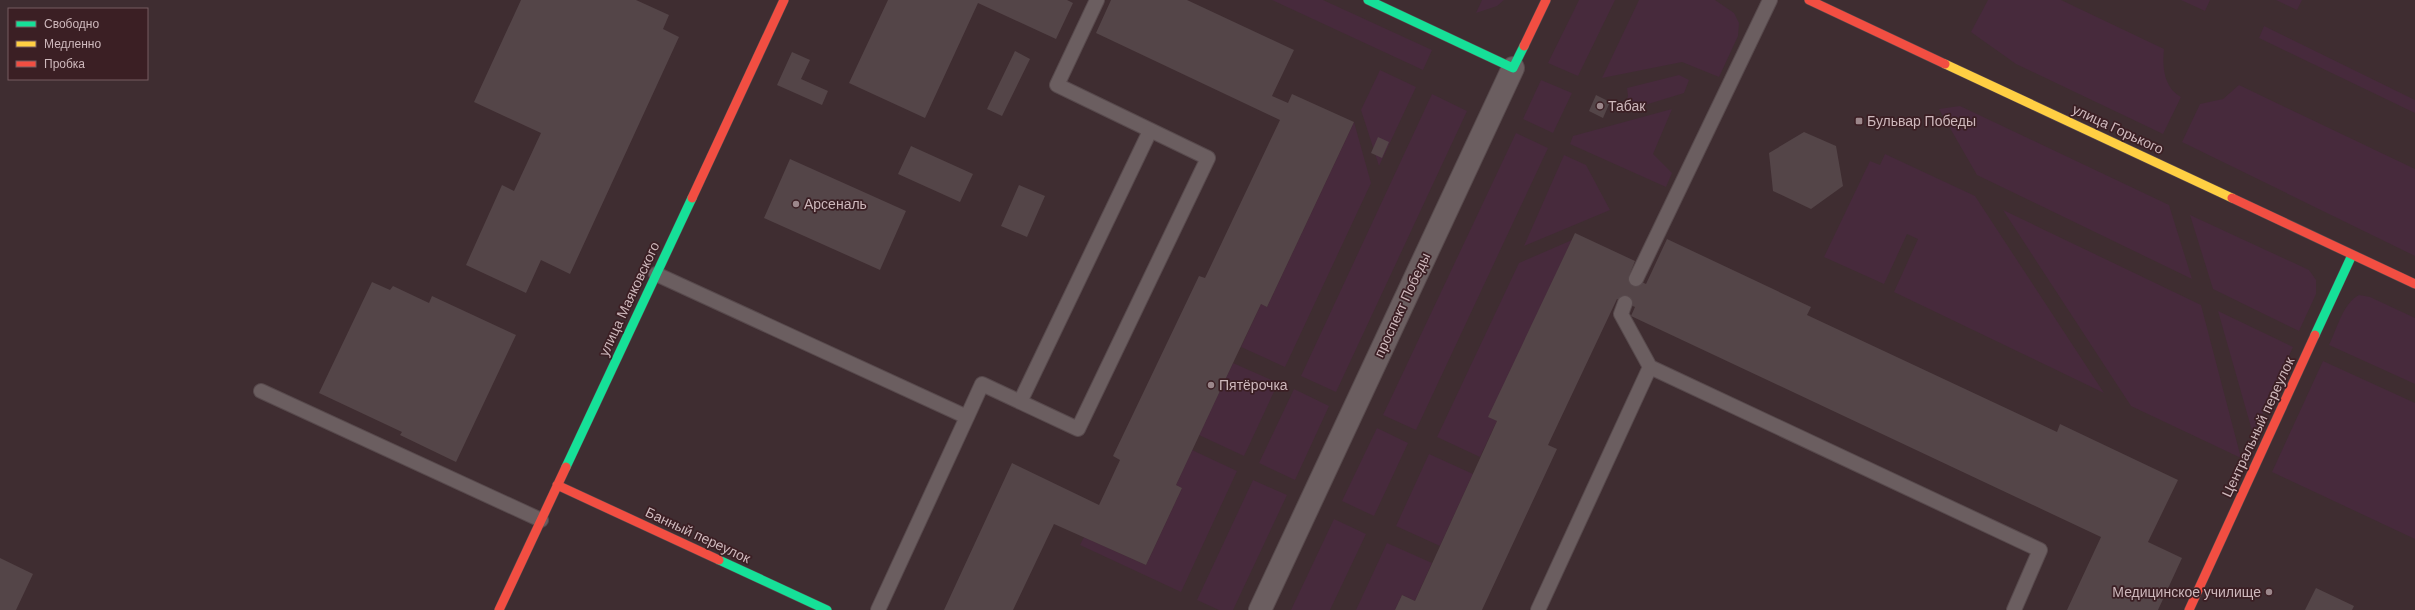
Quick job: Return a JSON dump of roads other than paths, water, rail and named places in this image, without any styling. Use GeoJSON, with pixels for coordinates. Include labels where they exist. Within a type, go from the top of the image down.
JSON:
{"type":"FeatureCollection","features":[{"type":"Feature","properties":{"kind":"street","name":"улица Маяковского"},"geometry":{"type":"LineString","coordinates":[[499,610],[784,0]]}},
{"type":"Feature","properties":{"kind":"street"},"geometry":{"type":"LineString","coordinates":[[1368,0],[1513,68]]}},
{"type":"Feature","properties":{"kind":"street","name":"проспект Победы"},"geometry":{"type":"LineString","coordinates":[[1260,610],[1546,0]]}},
{"type":"Feature","properties":{"kind":"street","name":"улица Горького"},"geometry":{"type":"LineString","coordinates":[[1809,0],[2415,284]]}},
{"type":"Feature","properties":{"kind":"street","name":"Центральный переулок"},"geometry":{"type":"LineString","coordinates":[[2189,610],[2352,255]]}},
{"type":"Feature","properties":{"kind":"street","name":"Банный переулок"},"geometry":{"type":"LineString","coordinates":[[557,485],[827,610]]}},
{"type":"Feature","properties":{"kind":"lane"},"geometry":{"type":"LineString","coordinates":[[878,610],[982,384],[1078,428],[1208,158],[1057,85],[1097,0]]}},
{"type":"Feature","properties":{"kind":"lane"},"geometry":{"type":"LineString","coordinates":[[1636,279],[1770,0]]}},
{"type":"Feature","properties":{"kind":"lane"},"geometry":{"type":"LineString","coordinates":[[1020,402],[1150,131]]}},
{"type":"Feature","properties":{"kind":"lane"},"geometry":{"type":"LineString","coordinates":[[656,274],[967,417]]}},
{"type":"Feature","properties":{"kind":"lane"},"geometry":{"type":"LineString","coordinates":[[1626,303],[1620,314],[1650,367],[2040,550],[2014,610]]}},
{"type":"Feature","properties":{"kind":"lane"},"geometry":{"type":"LineString","coordinates":[[1538,610],[1650,367]]}},
{"type":"Feature","properties":{"kind":"lane"},"geometry":{"type":"LineString","coordinates":[[261,391],[541,520]]}},
{"type":"Feature","properties":{"kind":"place","name":"Табак"},"geometry":{"type":"Point","coordinates":[1600,106]}},
{"type":"Feature","properties":{"kind":"place","name":"Бульвар Победы"},"geometry":{"type":"Point","coordinates":[1859,121]}},
{"type":"Feature","properties":{"kind":"place","name":"Арсеналь"},"geometry":{"type":"Point","coordinates":[796,204]}},
{"type":"Feature","properties":{"kind":"place","name":"Пятёрочка"},"geometry":{"type":"Point","coordinates":[1211,385]}},
{"type":"Feature","properties":{"kind":"place","name":"Медицинское училище"},"geometry":{"type":"Point","coordinates":[2269,592]}}]}
